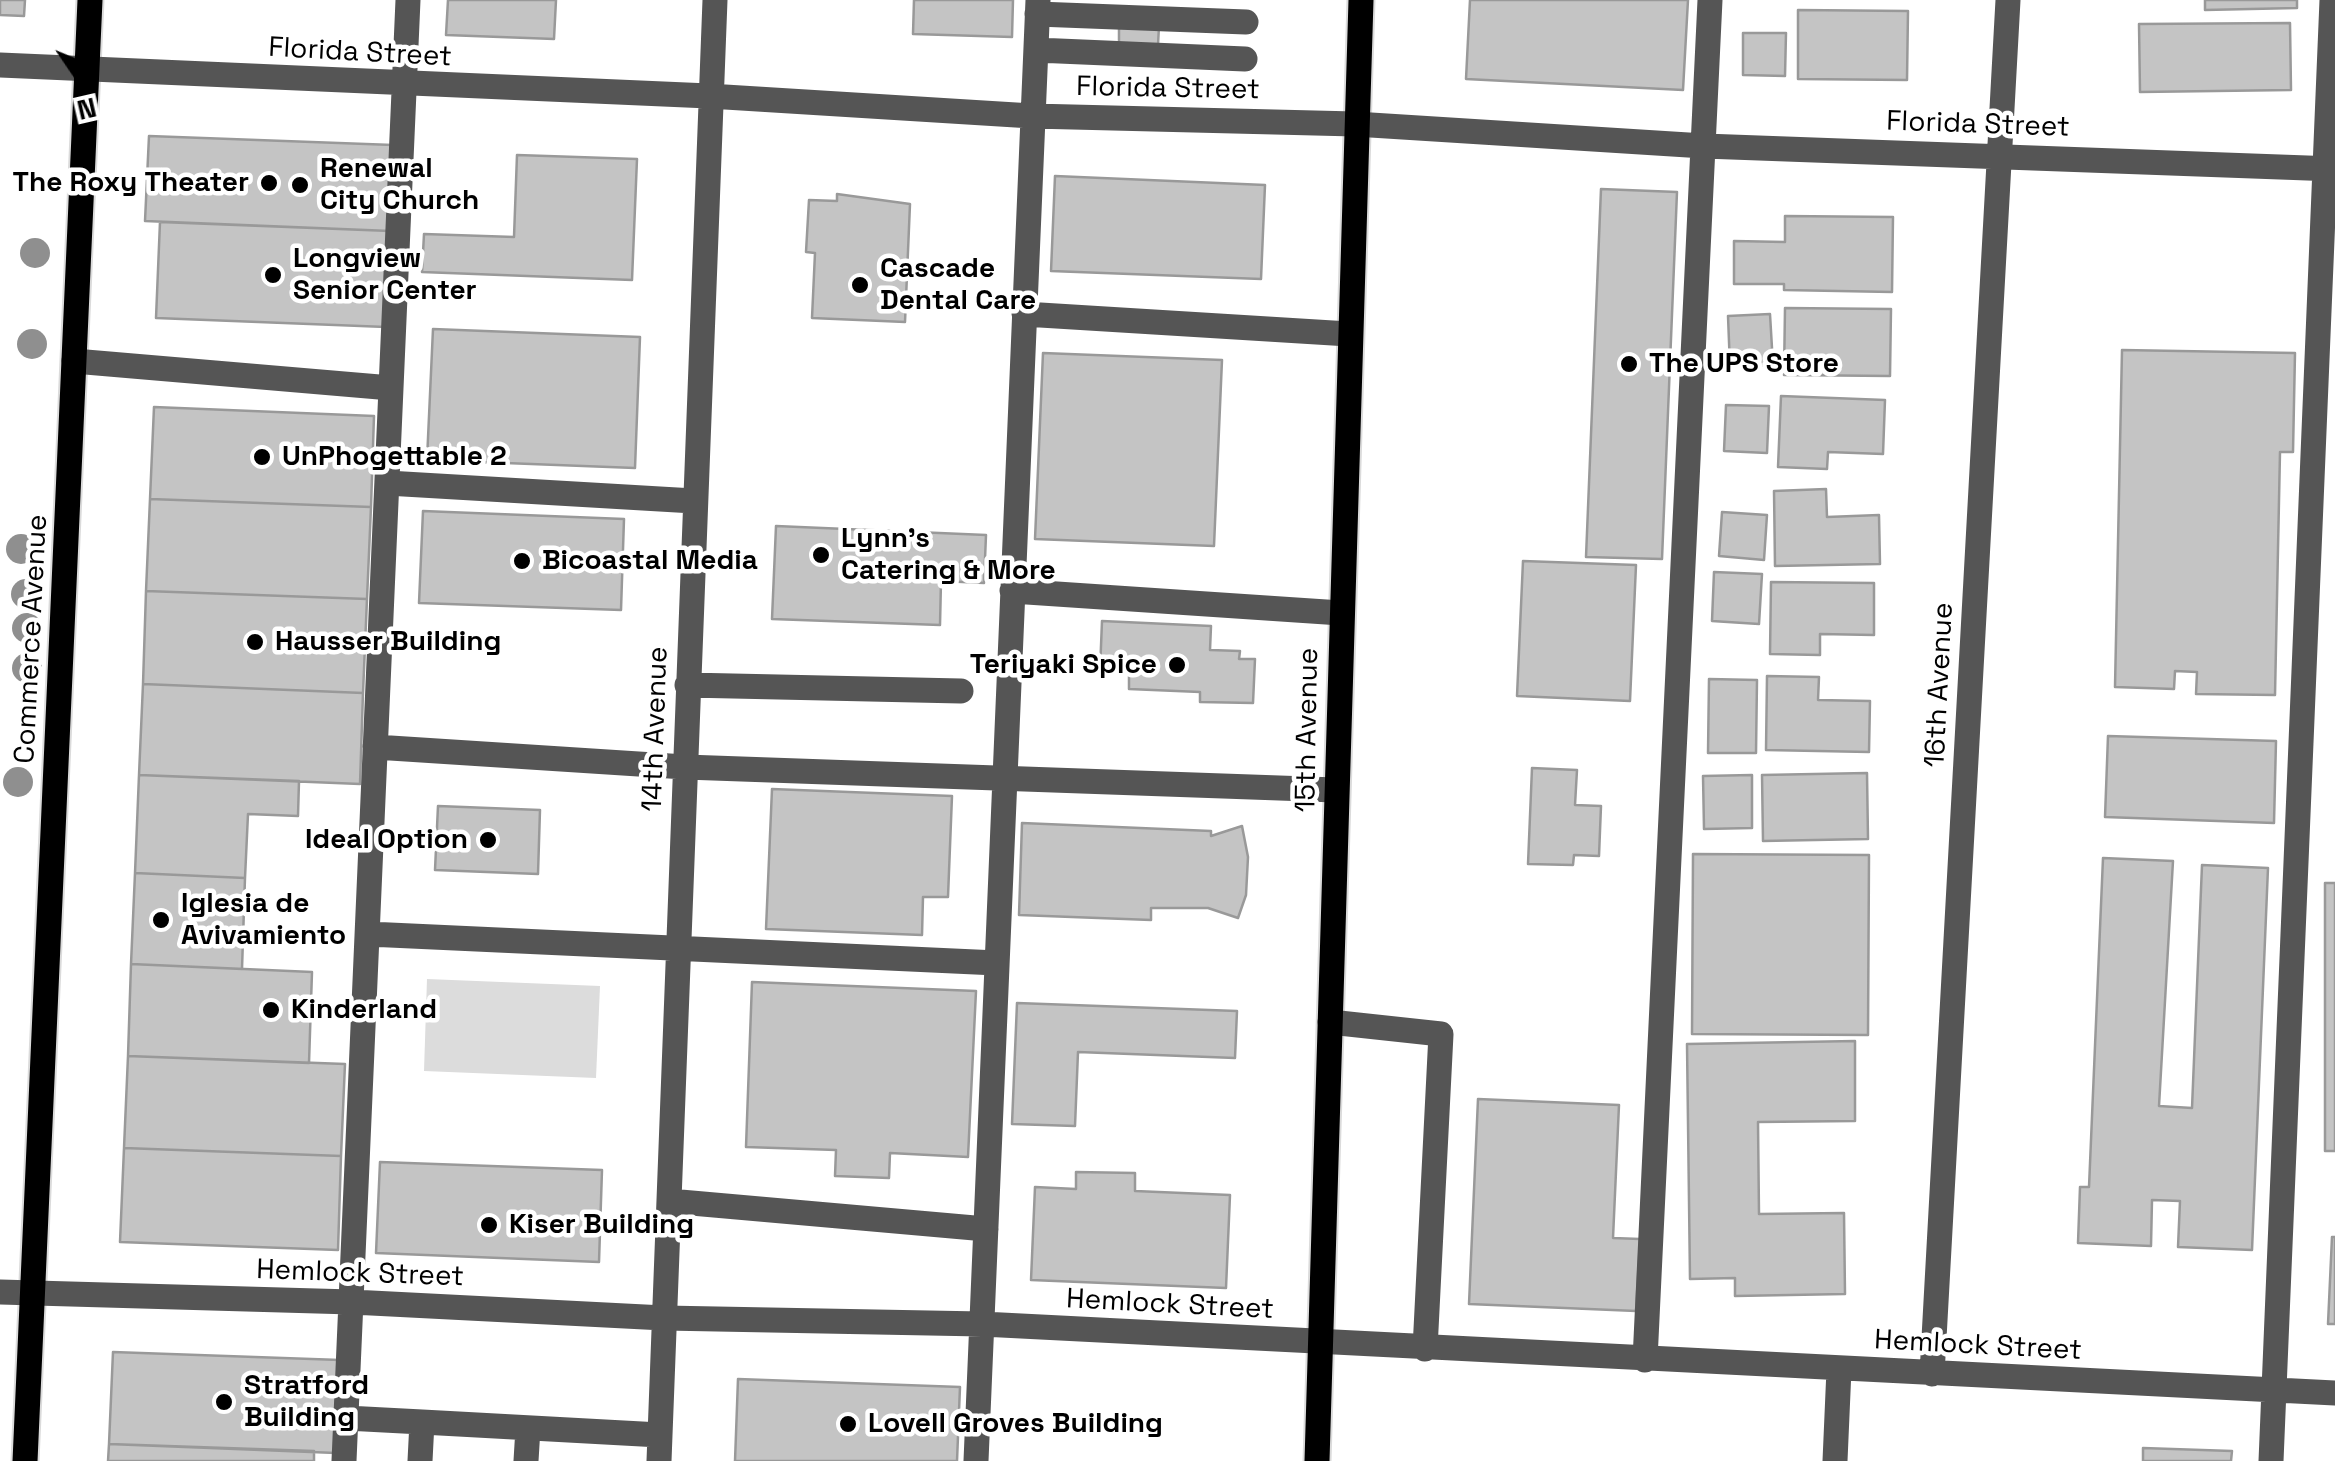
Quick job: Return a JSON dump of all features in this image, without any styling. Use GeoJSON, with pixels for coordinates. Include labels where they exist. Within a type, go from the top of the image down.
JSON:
{"type":"FeatureCollection","features":[{"type":"Feature","properties":{"kind":"main road","name":"Commerce Avenue"},"geometry":{"type":"LineString","coordinates":[[25,1461],[90,0]]}},
{"type":"Feature","properties":{"kind":"main road","name":"15th Avenue"},"geometry":{"type":"LineString","coordinates":[[1316,1461],[1361,0]]}},
{"type":"Feature","properties":{"kind":"street"},"geometry":{"type":"LineString","coordinates":[[344,1461],[408,0]]}},
{"type":"Feature","properties":{"kind":"street","name":"14th Avenue"},"geometry":{"type":"LineString","coordinates":[[658,1461],[714,0]]}},
{"type":"Feature","properties":{"kind":"street"},"geometry":{"type":"LineString","coordinates":[[1646,1360],[1710,0]]}},
{"type":"Feature","properties":{"kind":"street","name":"16th Avenue"},"geometry":{"type":"LineString","coordinates":[[1932,1374],[2008,0]]}},
{"type":"Feature","properties":{"kind":"street"},"geometry":{"type":"LineString","coordinates":[[2272,1461],[2330,168],[2332,0]]}},
{"type":"Feature","properties":{"kind":"street"},"geometry":{"type":"LineString","coordinates":[[976,1461],[1037,7],[1246,22]]}},
{"type":"Feature","properties":{"kind":"street"},"geometry":{"type":"LineString","coordinates":[[1036,50],[1244,58]]}},
{"type":"Feature","properties":{"kind":"street","name":"Florida Street"},"geometry":{"type":"LineString","coordinates":[[0,66],[710,96],[1032,116],[1355,124],[1704,146],[2330,168]]}},
{"type":"Feature","properties":{"kind":"street"},"geometry":{"type":"LineString","coordinates":[[1024,314],[1348,334]]}},
{"type":"Feature","properties":{"kind":"street"},"geometry":{"type":"LineString","coordinates":[[74,361],[391,388]]}},
{"type":"Feature","properties":{"kind":"street"},"geometry":{"type":"LineString","coordinates":[[387,483],[694,501]]}},
{"type":"Feature","properties":{"kind":"street"},"geometry":{"type":"LineString","coordinates":[[1012,591],[1341,612]]}},
{"type":"Feature","properties":{"kind":"street"},"geometry":{"type":"LineString","coordinates":[[687,685],[961,690]]}},
{"type":"Feature","properties":{"kind":"street"},"geometry":{"type":"LineString","coordinates":[[375,747],[685,767],[1336,790]]}},
{"type":"Feature","properties":{"kind":"street"},"geometry":{"type":"LineString","coordinates":[[368,934],[996,963]]}},
{"type":"Feature","properties":{"kind":"street"},"geometry":{"type":"LineString","coordinates":[[1330,1022],[1441,1034],[1425,1349]]}},
{"type":"Feature","properties":{"kind":"street"},"geometry":{"type":"LineString","coordinates":[[669,1202],[986,1228]]}},
{"type":"Feature","properties":{"kind":"street","name":"Hemlock Street"},"geometry":{"type":"LineString","coordinates":[[0,1292],[352,1302],[664,1318],[982,1324],[2335,1394]]}},
{"type":"Feature","properties":{"kind":"street"},"geometry":{"type":"LineString","coordinates":[[1835,1461],[1839,1369]]}},
{"type":"Feature","properties":{"kind":"street"},"geometry":{"type":"LineString","coordinates":[[346,1418],[660,1434]]}},
{"type":"Feature","properties":{"kind":"street"},"geometry":{"type":"LineString","coordinates":[[420,1461],[422,1422]]}},
{"type":"Feature","properties":{"kind":"street"},"geometry":{"type":"LineString","coordinates":[[526,1461],[528,1428]]}},
{"type":"Feature","properties":{"kind":"shaded area"},"geometry":{"type":"Polygon","coordinates":[[[427,979],[600,986],[596,1078],[424,1071],[427,979]]]}},
{"type":"Feature","properties":{"kind":"building"},"geometry":{"type":"Polygon","coordinates":[[[0,0],[25,0],[24,16],[0,15],[0,0]]]}},
{"type":"Feature","properties":{"kind":"building"},"geometry":{"type":"Polygon","coordinates":[[[448,0],[556,0],[554,39],[446,35],[448,0]]]}},
{"type":"Feature","properties":{"kind":"building"},"geometry":{"type":"Polygon","coordinates":[[[914,0],[1013,0],[1012,37],[913,34],[914,0]]]}},
{"type":"Feature","properties":{"kind":"building"},"geometry":{"type":"Polygon","coordinates":[[[1470,0],[1688,0],[1683,90],[1466,79],[1470,0]]]}},
{"type":"Feature","properties":{"kind":"building"},"geometry":{"type":"Polygon","coordinates":[[[2205,0],[2297,0],[2297,8],[2205,10],[2205,0]]]}},
{"type":"Feature","properties":{"kind":"building"},"geometry":{"type":"Polygon","coordinates":[[[1798,10],[1908,11],[1907,80],[1798,79],[1798,10]]]}},
{"type":"Feature","properties":{"kind":"building"},"geometry":{"type":"Polygon","coordinates":[[[2290,23],[2291,90],[2140,92],[2139,24],[2290,23]]]}},
{"type":"Feature","properties":{"kind":"building"},"geometry":{"type":"Polygon","coordinates":[[[1119,25],[1159,26],[1158,45],[1119,44],[1119,25]]]}},
{"type":"Feature","properties":{"kind":"building"},"geometry":{"type":"Polygon","coordinates":[[[1743,33],[1786,33],[1785,76],[1743,75],[1743,33]]]}},
{"type":"Feature","properties":{"kind":"building","name":"The Roxy Theater"},"geometry":{"type":"Polygon","coordinates":[[[149,136],[393,145],[390,231],[145,221],[149,136]]]}},
{"type":"Feature","properties":{"kind":"building"},"geometry":{"type":"Polygon","coordinates":[[[517,155],[637,159],[632,280],[422,272],[424,234],[514,237],[517,155]]]}},
{"type":"Feature","properties":{"kind":"building"},"geometry":{"type":"Polygon","coordinates":[[[1055,176],[1265,185],[1261,279],[1051,271],[1055,176]]]}},
{"type":"Feature","properties":{"kind":"building"},"geometry":{"type":"Polygon","coordinates":[[[1601,189],[1677,192],[1662,559],[1586,557],[1601,189]]]}},
{"type":"Feature","properties":{"kind":"building","name":"Cascade Dental Care"},"geometry":{"type":"Polygon","coordinates":[[[837,194],[910,204],[905,322],[812,318],[815,253],[806,252],[809,200],[837,201],[837,194]]]}},
{"type":"Feature","properties":{"kind":"building"},"geometry":{"type":"Polygon","coordinates":[[[1785,216],[1893,217],[1892,292],[1784,290],[1784,284],[1734,284],[1734,241],[1785,242],[1785,216]]]}},
{"type":"Feature","properties":{"kind":"building","name":"Longview Senior Center"},"geometry":{"type":"Polygon","coordinates":[[[160,222],[390,231],[386,327],[156,318],[160,222]]]}},
{"type":"Feature","properties":{"kind":"building"},"geometry":{"type":"Polygon","coordinates":[[[1785,308],[1891,309],[1890,376],[1784,375],[1785,308]]]}},
{"type":"Feature","properties":{"kind":"building"},"geometry":{"type":"Polygon","coordinates":[[[1770,314],[1773,365],[1730,367],[1728,316],[1770,314]]]}},
{"type":"Feature","properties":{"kind":"building"},"geometry":{"type":"Polygon","coordinates":[[[433,329],[640,337],[635,468],[427,460],[433,329]]]}},
{"type":"Feature","properties":{"kind":"building"},"geometry":{"type":"Polygon","coordinates":[[[2122,350],[2295,353],[2293,452],[2280,452],[2275,695],[2196,694],[2197,672],[2175,671],[2174,689],[2115,687],[2122,350]]]}},
{"type":"Feature","properties":{"kind":"building"},"geometry":{"type":"Polygon","coordinates":[[[1043,353],[1222,360],[1214,546],[1035,539],[1043,353]]]}},
{"type":"Feature","properties":{"kind":"building"},"geometry":{"type":"Polygon","coordinates":[[[1781,396],[1885,400],[1883,454],[1828,452],[1827,469],[1778,467],[1781,396]]]}},
{"type":"Feature","properties":{"kind":"building"},"geometry":{"type":"Polygon","coordinates":[[[1726,405],[1769,406],[1767,453],[1724,451],[1726,405]]]}},
{"type":"Feature","properties":{"kind":"building","name":"UnPhogettable 2"},"geometry":{"type":"Polygon","coordinates":[[[154,407],[374,416],[371,507],[150,499],[154,407]]]}},
{"type":"Feature","properties":{"kind":"building"},"geometry":{"type":"Polygon","coordinates":[[[1826,489],[1827,517],[1879,515],[1880,564],[1775,566],[1774,491],[1826,489]]]}},
{"type":"Feature","properties":{"kind":"building"},"geometry":{"type":"Polygon","coordinates":[[[150,499],[371,507],[367,599],[146,591],[150,499]]]}},
{"type":"Feature","properties":{"kind":"building","name":"Bicoastal Media"},"geometry":{"type":"Polygon","coordinates":[[[423,511],[624,519],[621,610],[419,603],[423,511]]]}},
{"type":"Feature","properties":{"kind":"building"},"geometry":{"type":"Polygon","coordinates":[[[1722,512],[1767,515],[1764,560],[1719,556],[1722,512]]]}},
{"type":"Feature","properties":{"kind":"building"},"geometry":{"type":"Polygon","coordinates":[[[776,526],[986,535],[984,583],[941,581],[940,625],[772,619],[776,526]]]}},
{"type":"Feature","properties":{"kind":"building"},"geometry":{"type":"Polygon","coordinates":[[[1523,561],[1636,565],[1630,701],[1517,696],[1523,561]]]}},
{"type":"Feature","properties":{"kind":"building"},"geometry":{"type":"Polygon","coordinates":[[[1714,572],[1762,574],[1759,624],[1712,621],[1714,572]]]}},
{"type":"Feature","properties":{"kind":"building"},"geometry":{"type":"Polygon","coordinates":[[[1771,582],[1874,583],[1874,635],[1820,634],[1820,655],[1770,654],[1771,582]]]}},
{"type":"Feature","properties":{"kind":"building","name":"Hausser Building"},"geometry":{"type":"Polygon","coordinates":[[[146,591],[367,599],[363,693],[143,684],[146,591]]]}},
{"type":"Feature","properties":{"kind":"building","name":"Teriyaki Spice"},"geometry":{"type":"Polygon","coordinates":[[[1102,621],[1211,626],[1210,650],[1240,651],[1239,659],[1255,659],[1253,703],[1200,702],[1200,692],[1129,689],[1129,673],[1100,671],[1102,621]]]}},
{"type":"Feature","properties":{"kind":"building"},"geometry":{"type":"Polygon","coordinates":[[[1767,676],[1819,677],[1818,700],[1870,701],[1869,752],[1766,750],[1767,676]]]}},
{"type":"Feature","properties":{"kind":"building"},"geometry":{"type":"Polygon","coordinates":[[[1709,679],[1757,680],[1756,753],[1708,753],[1709,679]]]}},
{"type":"Feature","properties":{"kind":"building"},"geometry":{"type":"Polygon","coordinates":[[[143,684],[363,693],[360,784],[139,775],[143,684]]]}},
{"type":"Feature","properties":{"kind":"building"},"geometry":{"type":"Polygon","coordinates":[[[2108,736],[2276,741],[2274,823],[2105,817],[2108,736]]]}},
{"type":"Feature","properties":{"kind":"building"},"geometry":{"type":"Polygon","coordinates":[[[1532,768],[1577,770],[1575,805],[1601,806],[1599,856],[1574,855],[1573,865],[1528,864],[1532,768]]]}},
{"type":"Feature","properties":{"kind":"building"},"geometry":{"type":"Polygon","coordinates":[[[1867,773],[1868,839],[1763,841],[1762,775],[1867,773]]]}},
{"type":"Feature","properties":{"kind":"building"},"geometry":{"type":"Polygon","coordinates":[[[139,775],[299,781],[298,816],[248,814],[245,878],[135,873],[139,775]]]}},
{"type":"Feature","properties":{"kind":"building"},"geometry":{"type":"Polygon","coordinates":[[[1752,775],[1752,828],[1704,829],[1703,776],[1752,775]]]}},
{"type":"Feature","properties":{"kind":"building"},"geometry":{"type":"Polygon","coordinates":[[[772,789],[952,796],[948,897],[923,897],[922,935],[766,929],[772,789]]]}},
{"type":"Feature","properties":{"kind":"building","name":"Ideal Option"},"geometry":{"type":"Polygon","coordinates":[[[438,806],[540,810],[538,874],[435,870],[438,806]]]}},
{"type":"Feature","properties":{"kind":"building"},"geometry":{"type":"Polygon","coordinates":[[[1022,823],[1211,831],[1211,836],[1242,826],[1248,857],[1246,895],[1238,918],[1208,908],[1151,908],[1151,920],[1019,915],[1022,823]]]}},
{"type":"Feature","properties":{"kind":"building"},"geometry":{"type":"Polygon","coordinates":[[[1693,854],[1869,855],[1868,1035],[1692,1034],[1693,854]]]}},
{"type":"Feature","properties":{"kind":"building"},"geometry":{"type":"Polygon","coordinates":[[[2103,858],[2173,861],[2159,1106],[2192,1108],[2202,865],[2268,868],[2252,1250],[2178,1247],[2180,1201],[2152,1200],[2151,1246],[2078,1243],[2080,1187],[2089,1187],[2103,858]]]}},
{"type":"Feature","properties":{"kind":"building"},"geometry":{"type":"Polygon","coordinates":[[[135,873],[245,878],[242,969],[131,964],[135,873]]]}},
{"type":"Feature","properties":{"kind":"building"},"geometry":{"type":"Polygon","coordinates":[[[2325,883],[2335,883],[2335,1151],[2325,1151],[2325,883]]]}},
{"type":"Feature","properties":{"kind":"building"},"geometry":{"type":"Polygon","coordinates":[[[131,964],[312,972],[309,1063],[128,1056],[131,964]]]}},
{"type":"Feature","properties":{"kind":"building"},"geometry":{"type":"Polygon","coordinates":[[[752,982],[976,991],[968,1157],[890,1153],[889,1178],[835,1176],[836,1150],[746,1147],[752,982]]]}},
{"type":"Feature","properties":{"kind":"building"},"geometry":{"type":"Polygon","coordinates":[[[1017,1003],[1237,1011],[1235,1058],[1078,1052],[1075,1126],[1012,1124],[1017,1003]]]}},
{"type":"Feature","properties":{"kind":"building"},"geometry":{"type":"Polygon","coordinates":[[[1855,1041],[1855,1121],[1758,1122],[1759,1214],[1844,1213],[1845,1294],[1735,1296],[1735,1278],[1690,1279],[1687,1044],[1855,1041]]]}},
{"type":"Feature","properties":{"kind":"building"},"geometry":{"type":"Polygon","coordinates":[[[128,1056],[345,1064],[341,1156],[124,1148],[128,1056]]]}},
{"type":"Feature","properties":{"kind":"building"},"geometry":{"type":"Polygon","coordinates":[[[1478,1099],[1619,1105],[1613,1238],[1640,1239],[1636,1311],[1469,1304],[1478,1099]]]}},
{"type":"Feature","properties":{"kind":"building"},"geometry":{"type":"Polygon","coordinates":[[[124,1148],[341,1156],[338,1250],[120,1242],[124,1148]]]}},
{"type":"Feature","properties":{"kind":"building","name":"Kiser Building"},"geometry":{"type":"Polygon","coordinates":[[[380,1162],[602,1170],[599,1262],[376,1253],[380,1162]]]}},
{"type":"Feature","properties":{"kind":"building"},"geometry":{"type":"Polygon","coordinates":[[[1076,1172],[1135,1173],[1135,1191],[1230,1195],[1226,1288],[1031,1280],[1035,1187],[1076,1189],[1076,1172]]]}},
{"type":"Feature","properties":{"kind":"building"},"geometry":{"type":"Polygon","coordinates":[[[2332,1237],[2335,1324],[2328,1324],[2332,1237]]]}},
{"type":"Feature","properties":{"kind":"building","name":"Stratford Building"},"geometry":{"type":"Polygon","coordinates":[[[113,1352],[340,1360],[336,1453],[109,1444],[113,1352]]]}},
{"type":"Feature","properties":{"kind":"building","name":"Lovell Groves Building"},"geometry":{"type":"Polygon","coordinates":[[[738,1379],[960,1387],[957,1461],[735,1461],[738,1379]]]}},
{"type":"Feature","properties":{"kind":"building"},"geometry":{"type":"Polygon","coordinates":[[[109,1444],[314,1451],[314,1461],[108,1461],[109,1444]]]}},
{"type":"Feature","properties":{"kind":"building"},"geometry":{"type":"Polygon","coordinates":[[[2143,1448],[2232,1451],[2231,1461],[2143,1461],[2143,1448]]]}},
{"type":"Feature","properties":{"kind":"place","name":"The Roxy Theater"},"geometry":{"type":"Point","coordinates":[269,183]}},
{"type":"Feature","properties":{"kind":"place","name":"Renewal City Church"},"geometry":{"type":"Point","coordinates":[300,185]}},
{"type":"Feature","properties":{"kind":"place","name":"Longview Senior Center"},"geometry":{"type":"Point","coordinates":[273,275]}},
{"type":"Feature","properties":{"kind":"place","name":"Cascade Dental Care"},"geometry":{"type":"Point","coordinates":[860,285]}},
{"type":"Feature","properties":{"kind":"place","name":"The UPS Store"},"geometry":{"type":"Point","coordinates":[1629,364]}},
{"type":"Feature","properties":{"kind":"place","name":"UnPhogettable 2"},"geometry":{"type":"Point","coordinates":[262,457]}},
{"type":"Feature","properties":{"kind":"place","name":"Lynn's Catering & More"},"geometry":{"type":"Point","coordinates":[821,555]}},
{"type":"Feature","properties":{"kind":"place","name":"Bicoastal Media"},"geometry":{"type":"Point","coordinates":[522,561]}},
{"type":"Feature","properties":{"kind":"place","name":"Hausser Building"},"geometry":{"type":"Point","coordinates":[255,642]}},
{"type":"Feature","properties":{"kind":"place","name":"Teriyaki Spice"},"geometry":{"type":"Point","coordinates":[1177,665]}},
{"type":"Feature","properties":{"kind":"place","name":"Ideal Option"},"geometry":{"type":"Point","coordinates":[488,840]}},
{"type":"Feature","properties":{"kind":"place","name":"Iglesia de Avivamiento"},"geometry":{"type":"Point","coordinates":[161,920]}},
{"type":"Feature","properties":{"kind":"place","name":"Kinderland"},"geometry":{"type":"Point","coordinates":[271,1010]}},
{"type":"Feature","properties":{"kind":"place","name":"Kiser Building"},"geometry":{"type":"Point","coordinates":[489,1225]}},
{"type":"Feature","properties":{"kind":"place","name":"Stratford Building"},"geometry":{"type":"Point","coordinates":[224,1402]}},
{"type":"Feature","properties":{"kind":"place","name":"Lovell Groves Building"},"geometry":{"type":"Point","coordinates":[848,1424]}}]}
